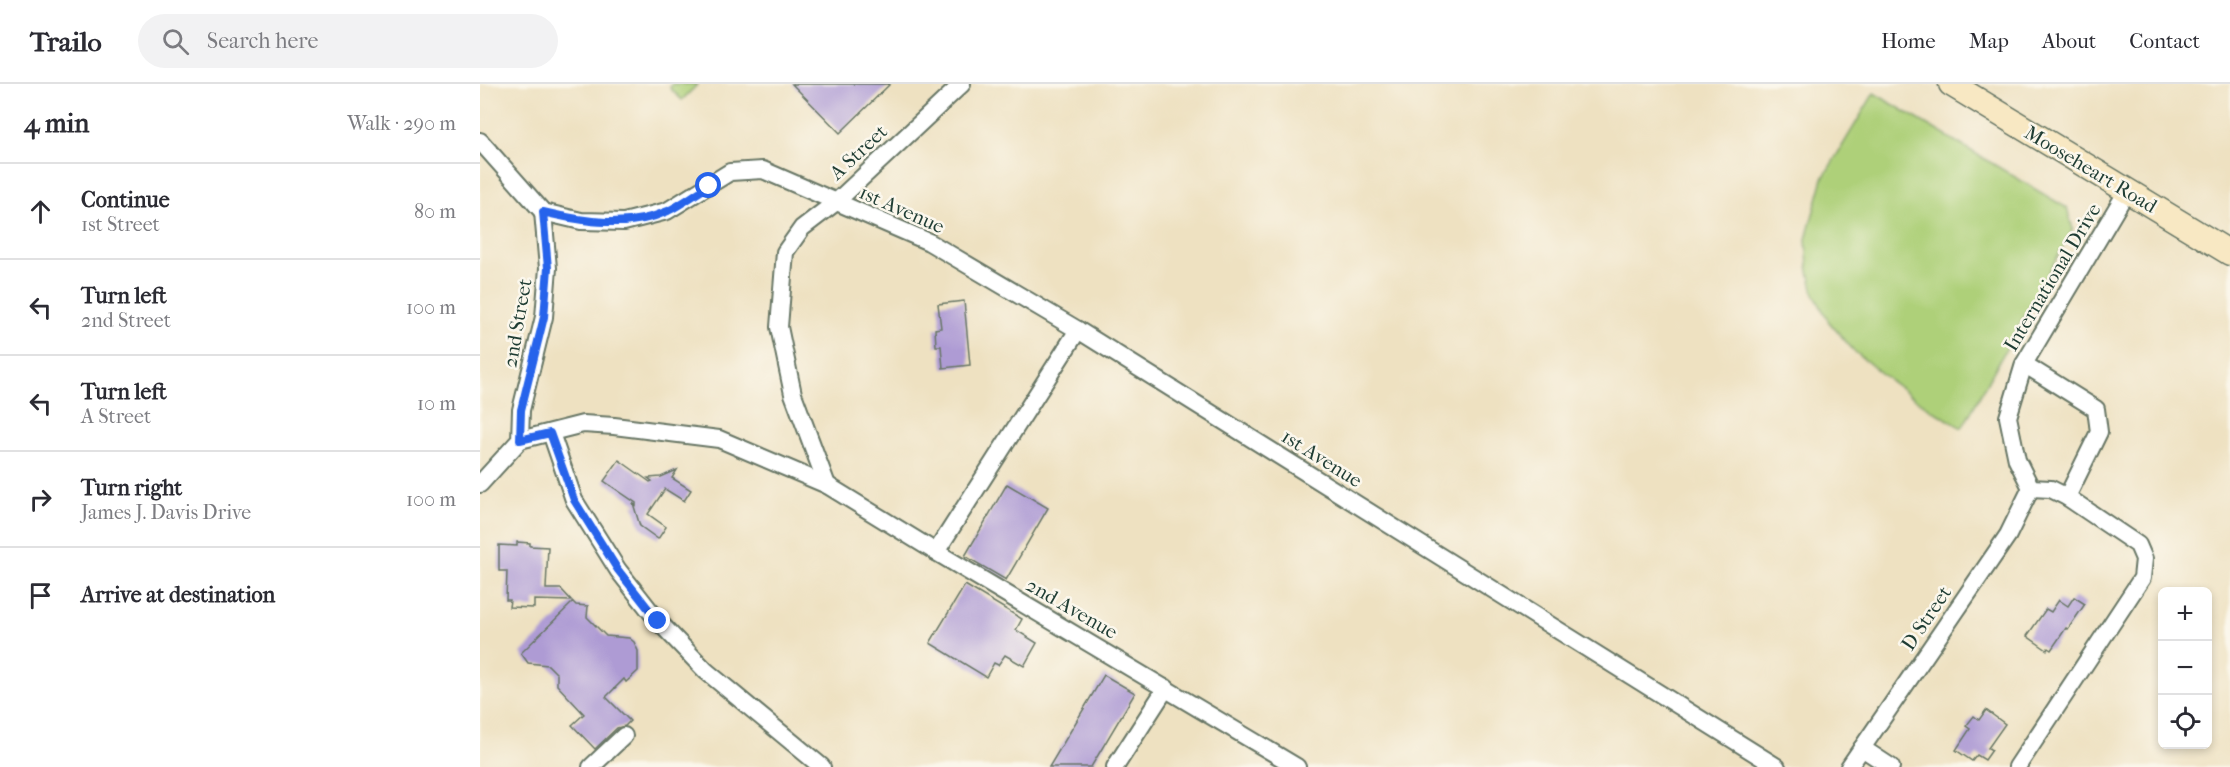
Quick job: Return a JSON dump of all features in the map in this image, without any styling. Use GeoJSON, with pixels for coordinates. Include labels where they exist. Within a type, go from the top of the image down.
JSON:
{"type":"FeatureCollection","features":[{"type":"Feature","properties":{"kind":"main road","name":"Mooseheart Road"},"geometry":{"type":"LineString","coordinates":[[1951,84],[2230,254]]}},
{"type":"Feature","properties":{"kind":"street","name":"A Street"},"geometry":{"type":"LineString","coordinates":[[827,485],[793,394],[779,327],[785,252],[802,228],[836,201],[962,84]]}},
{"type":"Feature","properties":{"kind":"street"},"geometry":{"type":"LineString","coordinates":[[480,141],[543,212]]}},
{"type":"Feature","properties":{"kind":"street","name":"1st Avenue"},"geometry":{"type":"LineString","coordinates":[[543,212],[581,221],[624,222],[667,211],[730,172],[763,170],[929,242],[1078,330],[1777,767]]}},
{"type":"Feature","properties":{"kind":"street","name":"International Drive"},"geometry":{"type":"LineString","coordinates":[[2031,488],[2017,460],[2008,417],[2024,364],[2127,191]]}},
{"type":"Feature","properties":{"kind":"street","name":"2nd Street"},"geometry":{"type":"LineString","coordinates":[[520,440],[521,410],[544,317],[548,268],[543,212]]}},
{"type":"Feature","properties":{"kind":"street"},"geometry":{"type":"LineString","coordinates":[[936,552],[1078,330]]}},
{"type":"Feature","properties":{"kind":"street"},"geometry":{"type":"LineString","coordinates":[[2024,364],[2096,410],[2099,432],[2067,497]]}},
{"type":"Feature","properties":{"kind":"street","name":"2nd Avenue"},"geometry":{"type":"LineString","coordinates":[[550,433],[583,424],[719,439],[827,485],[1297,767]]}},
{"type":"Feature","properties":{"kind":"street"},"geometry":{"type":"LineString","coordinates":[[480,484],[520,440],[550,433],[574,500],[618,570],[658,621],[706,671],[822,767]]}},
{"type":"Feature","properties":{"kind":"street"},"geometry":{"type":"LineString","coordinates":[[2017,767],[2142,578],[2145,559],[2138,545],[2067,497],[2051,489],[2031,488]]}},
{"type":"Feature","properties":{"kind":"street","name":"D Street"},"geometry":{"type":"LineString","coordinates":[[1849,767],[2008,535],[2031,488]]}},
{"type":"Feature","properties":{"kind":"street"},"geometry":{"type":"LineString","coordinates":[[1115,767],[1166,688]]}},
{"type":"Feature","properties":{"kind":"street"},"geometry":{"type":"LineString","coordinates":[[591,767],[624,736]]}},
{"type":"Feature","properties":{"kind":"street"},"geometry":{"type":"LineString","coordinates":[[1862,748],[1891,767]]}},
{"type":"Feature","properties":{"kind":"green space"},"geometry":{"type":"Polygon","coordinates":[[[672,84],[698,84],[682,100],[670,88],[672,84]]]}},
{"type":"Feature","properties":{"kind":"green space"},"geometry":{"type":"Polygon","coordinates":[[[1874,93],[2067,208],[2073,229],[1962,428],[1892,382],[1854,351],[1829,322],[1814,294],[1808,266],[1806,239],[1823,178],[1874,93]]]}},
{"type":"Feature","properties":{"kind":"building"},"geometry":{"type":"Polygon","coordinates":[[[792,84],[890,84],[840,133],[792,84]]]}},
{"type":"Feature","properties":{"kind":"building"},"geometry":{"type":"Polygon","coordinates":[[[964,301],[970,365],[943,368],[941,346],[936,346],[935,329],[941,328],[938,304],[964,301]]]}},
{"type":"Feature","properties":{"kind":"building"},"geometry":{"type":"Polygon","coordinates":[[[619,460],[650,482],[652,481],[648,478],[661,477],[677,470],[672,478],[691,490],[684,501],[665,489],[648,514],[666,527],[658,539],[640,526],[633,503],[636,506],[636,503],[604,481],[619,460]]]}},
{"type":"Feature","properties":{"kind":"building"},"geometry":{"type":"Polygon","coordinates":[[[1007,484],[1048,508],[1006,580],[965,556],[1007,484]]]}},
{"type":"Feature","properties":{"kind":"building"},"geometry":{"type":"Polygon","coordinates":[[[517,542],[530,543],[530,546],[548,547],[546,589],[561,589],[572,601],[534,600],[534,608],[509,607],[510,600],[506,600],[507,571],[499,571],[499,545],[517,546],[517,542]]]}},
{"type":"Feature","properties":{"kind":"building"},"geometry":{"type":"Polygon","coordinates":[[[965,585],[1022,619],[1016,630],[1037,643],[1024,666],[1005,655],[998,665],[994,663],[986,677],[930,643],[965,585]]]}},
{"type":"Feature","properties":{"kind":"building"},"geometry":{"type":"Polygon","coordinates":[[[2074,597],[2085,604],[2051,650],[2048,648],[2047,650],[2027,636],[2046,609],[2051,612],[2059,600],[2068,606],[2074,597]]]}},
{"type":"Feature","properties":{"kind":"building"},"geometry":{"type":"Polygon","coordinates":[[[573,602],[576,605],[588,606],[587,617],[606,636],[629,638],[634,642],[638,651],[638,671],[626,682],[624,679],[606,697],[630,721],[625,726],[617,728],[595,749],[572,725],[584,714],[557,685],[557,674],[548,665],[528,663],[521,653],[573,602]]]}},
{"type":"Feature","properties":{"kind":"building"},"geometry":{"type":"Polygon","coordinates":[[[1104,675],[1135,693],[1091,767],[1049,767],[1104,675]]]}},
{"type":"Feature","properties":{"kind":"building"},"geometry":{"type":"Polygon","coordinates":[[[1986,710],[2005,724],[1988,748],[1992,750],[1985,760],[1977,755],[1972,761],[1956,750],[1970,729],[1966,726],[1974,716],[1979,720],[1986,710]]]}},
{"type":"Feature","properties":{"kind":"route"},"geometry":{"type":"LineString","coordinates":[[658,621],[618,570],[574,500],[550,433],[520,440],[521,410],[544,317],[548,268],[543,212],[581,221],[624,222],[667,211],[709,186]]}}]}
